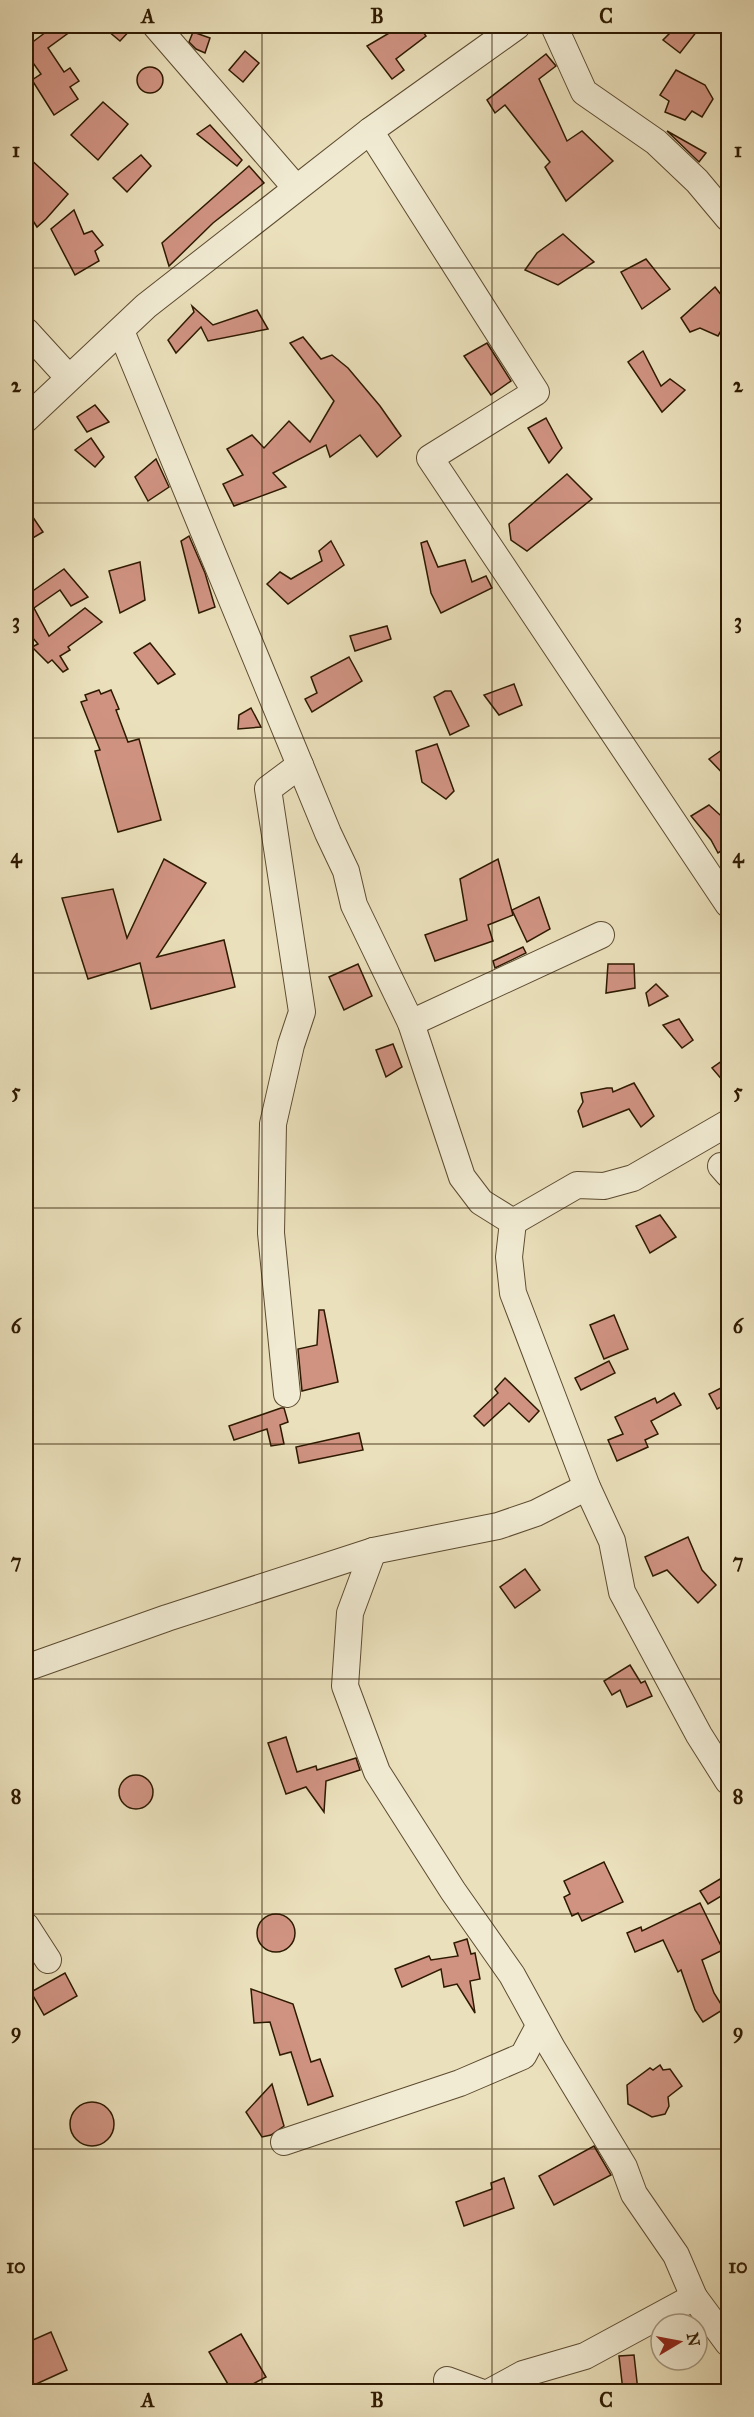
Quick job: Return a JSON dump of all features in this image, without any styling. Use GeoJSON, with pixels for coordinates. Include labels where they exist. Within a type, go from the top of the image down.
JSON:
{"type":"FeatureCollection","features":[{"type":"Feature","properties":{"kind":"street"},"geometry":{"type":"LineString","coordinates":[[156,26],[296,189]]}},
{"type":"Feature","properties":{"kind":"street"},"geometry":{"type":"LineString","coordinates":[[26,419],[147,306],[370,131],[517,26]]}},
{"type":"Feature","properties":{"kind":"street"},"geometry":{"type":"LineString","coordinates":[[554,26],[584,92],[656,142],[697,181],[729,218]]}},
{"type":"Feature","properties":{"kind":"street"},"geometry":{"type":"LineString","coordinates":[[370,131],[536,392],[430,458],[729,904]]}},
{"type":"Feature","properties":{"kind":"street"},"geometry":{"type":"LineString","coordinates":[[26,331],[69,378]]}},
{"type":"Feature","properties":{"kind":"street"},"geometry":{"type":"LineString","coordinates":[[122,331],[346,872],[354,905],[411,1023],[462,1177],[481,1202],[513,1222]]}},
{"type":"Feature","properties":{"kind":"street"},"geometry":{"type":"LineString","coordinates":[[287,1394],[271,1233],[273,1124],[291,1046],[302,1012],[268,789],[300,765]]}},
{"type":"Feature","properties":{"kind":"street"},"geometry":{"type":"LineString","coordinates":[[411,1023],[601,935]]}},
{"type":"Feature","properties":{"kind":"street"},"geometry":{"type":"LineString","coordinates":[[513,1222],[577,1185],[604,1186],[633,1178],[729,1124]]}},
{"type":"Feature","properties":{"kind":"street"},"geometry":{"type":"LineString","coordinates":[[513,1222],[509,1257],[513,1293],[587,1487],[612,1541],[622,1592],[699,1735],[729,1781]]}},
{"type":"Feature","properties":{"kind":"street"},"geometry":{"type":"LineString","coordinates":[[26,1668],[167,1618],[373,1551],[498,1526],[536,1513],[587,1487]]}},
{"type":"Feature","properties":{"kind":"street"},"geometry":{"type":"LineString","coordinates":[[373,1551],[350,1613],[345,1686],[377,1772],[453,1891],[512,1976],[539,2026],[624,2167],[634,2194],[675,2255],[694,2297],[729,2343]]}},
{"type":"Feature","properties":{"kind":"street"},"geometry":{"type":"LineString","coordinates":[[26,1926],[48,1960]]}},
{"type":"Feature","properties":{"kind":"street"},"geometry":{"type":"LineString","coordinates":[[284,2142],[460,2083],[524,2056],[539,2026]]}},
{"type":"Feature","properties":{"kind":"street"},"geometry":{"type":"LineString","coordinates":[[490,2391],[523,2374],[585,2356],[694,2297]]}},
{"type":"Feature","properties":{"kind":"street"},"geometry":{"type":"LineString","coordinates":[[447,2380],[480,2391]]}},
{"type":"Feature","properties":{"kind":"building"},"geometry":{"type":"Polygon","coordinates":[[[54,26],[78,26],[48,48],[64,72],[70,68],[79,81],[70,87],[78,99],[54,115],[32,80],[41,74],[26,53],[26,47],[54,26]]]}},
{"type":"Feature","properties":{"kind":"building"},"geometry":{"type":"Polygon","coordinates":[[[102,26],[134,26],[120,41],[102,26]]]}},
{"type":"Feature","properties":{"kind":"building"},"geometry":{"type":"Polygon","coordinates":[[[386,26],[419,26],[426,36],[396,59],[404,70],[392,79],[367,46],[391,32],[386,26]]]}},
{"type":"Feature","properties":{"kind":"building"},"geometry":{"type":"Polygon","coordinates":[[[677,26],[701,26],[680,53],[663,40],[677,26]]]}},
{"type":"Feature","properties":{"kind":"building"},"geometry":{"type":"Polygon","coordinates":[[[193,32],[210,38],[205,53],[196,49],[189,42],[193,32]]]}},
{"type":"Feature","properties":{"kind":"building"},"geometry":{"type":"Polygon","coordinates":[[[245,51],[259,63],[243,82],[229,70],[245,51]]]}},
{"type":"Feature","properties":{"kind":"building"},"geometry":{"type":"Polygon","coordinates":[[[546,54],[556,66],[539,79],[567,141],[582,131],[613,161],[566,201],[545,167],[550,162],[505,105],[495,113],[487,100],[546,54]]]}},
{"type":"Feature","properties":{"kind":"building"},"geometry":{"type":"Polygon","coordinates":[[[150,67],[159,71],[163,80],[159,89],[150,93],[141,89],[137,80],[141,71],[150,67]]]}},
{"type":"Feature","properties":{"kind":"building"},"geometry":{"type":"Polygon","coordinates":[[[676,70],[705,85],[713,99],[702,117],[692,111],[685,120],[665,112],[669,101],[660,95],[676,70]]]}},
{"type":"Feature","properties":{"kind":"building"},"geometry":{"type":"Polygon","coordinates":[[[103,102],[128,124],[98,160],[71,135],[103,102]]]}},
{"type":"Feature","properties":{"kind":"building"},"geometry":{"type":"Polygon","coordinates":[[[210,125],[242,160],[237,166],[197,134],[210,125]]]}},
{"type":"Feature","properties":{"kind":"building"},"geometry":{"type":"Polygon","coordinates":[[[667,131],[706,153],[699,162],[667,131]]]}},
{"type":"Feature","properties":{"kind":"building"},"geometry":{"type":"Polygon","coordinates":[[[26,155],[68,194],[37,227],[26,210],[26,155]]]}},
{"type":"Feature","properties":{"kind":"building"},"geometry":{"type":"Polygon","coordinates":[[[141,155],[151,166],[127,192],[113,178],[141,155]]]}},
{"type":"Feature","properties":{"kind":"building"},"geometry":{"type":"Polygon","coordinates":[[[249,166],[264,183],[213,223],[169,266],[162,243],[249,166]]]}},
{"type":"Feature","properties":{"kind":"building"},"geometry":{"type":"Polygon","coordinates":[[[74,210],[84,234],[92,231],[103,245],[95,251],[99,261],[75,275],[51,229],[74,210]]]}},
{"type":"Feature","properties":{"kind":"building"},"geometry":{"type":"Polygon","coordinates":[[[563,234],[594,262],[558,285],[525,270],[537,253],[563,234]]]}},
{"type":"Feature","properties":{"kind":"building"},"geometry":{"type":"Polygon","coordinates":[[[646,259],[670,289],[642,309],[621,272],[646,259]]]}},
{"type":"Feature","properties":{"kind":"building"},"geometry":{"type":"Polygon","coordinates":[[[715,287],[729,305],[729,317],[718,336],[700,328],[690,332],[681,318],[715,287]]]}},
{"type":"Feature","properties":{"kind":"building"},"geometry":{"type":"Polygon","coordinates":[[[192,306],[213,325],[257,310],[268,329],[208,341],[201,327],[176,353],[168,340],[194,312],[192,306]]]}},
{"type":"Feature","properties":{"kind":"building"},"geometry":{"type":"Polygon","coordinates":[[[303,337],[321,359],[332,355],[348,368],[380,406],[401,436],[377,457],[360,435],[330,457],[326,445],[273,473],[286,487],[234,506],[223,484],[243,475],[227,449],[252,435],[264,448],[289,421],[310,442],[334,401],[290,343],[303,337]]]}},
{"type":"Feature","properties":{"kind":"building"},"geometry":{"type":"Polygon","coordinates":[[[487,343],[511,381],[491,395],[464,356],[487,343]]]}},
{"type":"Feature","properties":{"kind":"building"},"geometry":{"type":"Polygon","coordinates":[[[643,351],[661,386],[670,379],[685,390],[662,412],[628,362],[643,351]]]}},
{"type":"Feature","properties":{"kind":"building"},"geometry":{"type":"Polygon","coordinates":[[[95,405],[109,422],[87,432],[77,417],[95,405]]]}},
{"type":"Feature","properties":{"kind":"building"},"geometry":{"type":"Polygon","coordinates":[[[546,418],[562,448],[549,463],[528,428],[546,418]]]}},
{"type":"Feature","properties":{"kind":"building"},"geometry":{"type":"Polygon","coordinates":[[[91,438],[104,457],[95,467],[75,450],[91,438]]]}},
{"type":"Feature","properties":{"kind":"building"},"geometry":{"type":"Polygon","coordinates":[[[156,459],[169,487],[148,501],[135,477],[156,459]]]}},
{"type":"Feature","properties":{"kind":"building"},"geometry":{"type":"Polygon","coordinates":[[[567,474],[592,499],[527,551],[511,540],[509,524],[567,474]]]}},
{"type":"Feature","properties":{"kind":"building"},"geometry":{"type":"Polygon","coordinates":[[[26,507],[43,532],[26,542],[26,507]]]}},
{"type":"Feature","properties":{"kind":"building"},"geometry":{"type":"Polygon","coordinates":[[[189,536],[205,573],[215,607],[199,613],[181,541],[189,536]]]}},
{"type":"Feature","properties":{"kind":"building"},"geometry":{"type":"Polygon","coordinates":[[[331,541],[344,565],[288,604],[267,584],[280,572],[291,579],[322,561],[319,551],[331,541]]]}},
{"type":"Feature","properties":{"kind":"building"},"geometry":{"type":"Polygon","coordinates":[[[427,541],[438,567],[465,560],[472,582],[486,576],[492,588],[441,613],[431,593],[421,543],[427,541]]]}},
{"type":"Feature","properties":{"kind":"building"},"geometry":{"type":"Polygon","coordinates":[[[140,562],[145,600],[120,613],[109,571],[140,562]]]}},
{"type":"Feature","properties":{"kind":"building"},"geometry":{"type":"Polygon","coordinates":[[[64,569],[88,597],[71,606],[60,590],[34,608],[49,636],[85,608],[102,622],[68,647],[70,650],[60,656],[68,669],[63,672],[52,660],[48,663],[32,647],[38,644],[26,630],[26,593],[27,595],[64,569]]]}},
{"type":"Feature","properties":{"kind":"building"},"geometry":{"type":"Polygon","coordinates":[[[387,626],[391,639],[355,651],[350,636],[387,626]]]}},
{"type":"Feature","properties":{"kind":"building"},"geometry":{"type":"Polygon","coordinates":[[[150,643],[175,674],[158,684],[134,653],[150,643]]]}},
{"type":"Feature","properties":{"kind":"building"},"geometry":{"type":"Polygon","coordinates":[[[349,657],[362,681],[312,712],[305,699],[317,693],[311,677],[349,657]]]}},
{"type":"Feature","properties":{"kind":"building"},"geometry":{"type":"Polygon","coordinates":[[[514,684],[522,705],[499,715],[484,695],[514,684]]]}},
{"type":"Feature","properties":{"kind":"building"},"geometry":{"type":"Polygon","coordinates":[[[99,690],[101,694],[111,690],[128,742],[139,739],[161,820],[118,832],[95,751],[100,750],[81,702],[87,700],[85,695],[99,690]]]}},
{"type":"Feature","properties":{"kind":"building"},"geometry":{"type":"Polygon","coordinates":[[[445,691],[451,691],[469,726],[450,735],[434,697],[445,691]]]}},
{"type":"Feature","properties":{"kind":"building"},"geometry":{"type":"Polygon","coordinates":[[[251,708],[261,727],[238,729],[239,715],[251,708]]]}},
{"type":"Feature","properties":{"kind":"building"},"geometry":{"type":"Polygon","coordinates":[[[437,744],[454,791],[446,799],[422,782],[416,751],[437,744]]]}},
{"type":"Feature","properties":{"kind":"building"},"geometry":{"type":"Polygon","coordinates":[[[729,745],[729,780],[709,759],[729,745]]]}},
{"type":"Feature","properties":{"kind":"building"},"geometry":{"type":"Polygon","coordinates":[[[709,805],[729,823],[729,846],[718,853],[711,840],[691,816],[709,805]]]}},
{"type":"Feature","properties":{"kind":"building"},"geometry":{"type":"Polygon","coordinates":[[[164,859],[206,883],[157,957],[224,940],[235,987],[151,1009],[140,963],[88,979],[62,898],[113,889],[127,938],[164,859]]]}},
{"type":"Feature","properties":{"kind":"building"},"geometry":{"type":"Polygon","coordinates":[[[498,859],[513,915],[488,925],[493,941],[435,961],[425,935],[467,920],[460,879],[498,859]]]}},
{"type":"Feature","properties":{"kind":"building"},"geometry":{"type":"Polygon","coordinates":[[[539,897],[550,929],[527,942],[512,910],[539,897]]]}},
{"type":"Feature","properties":{"kind":"building"},"geometry":{"type":"Polygon","coordinates":[[[523,947],[526,953],[495,968],[493,961],[523,947]]]}},
{"type":"Feature","properties":{"kind":"building"},"geometry":{"type":"Polygon","coordinates":[[[358,964],[372,996],[344,1010],[329,977],[358,964]]]}},
{"type":"Feature","properties":{"kind":"building"},"geometry":{"type":"Polygon","coordinates":[[[608,964],[634,964],[635,988],[606,993],[608,964]]]}},
{"type":"Feature","properties":{"kind":"building"},"geometry":{"type":"Polygon","coordinates":[[[656,984],[668,996],[649,1006],[646,993],[656,984]]]}},
{"type":"Feature","properties":{"kind":"building"},"geometry":{"type":"Polygon","coordinates":[[[679,1019],[693,1040],[682,1048],[663,1025],[679,1019]]]}},
{"type":"Feature","properties":{"kind":"building"},"geometry":{"type":"Polygon","coordinates":[[[393,1044],[402,1067],[386,1077],[376,1050],[393,1044]]]}},
{"type":"Feature","properties":{"kind":"building"},"geometry":{"type":"Polygon","coordinates":[[[729,1056],[729,1088],[712,1068],[729,1056]]]}},
{"type":"Feature","properties":{"kind":"building"},"geometry":{"type":"Polygon","coordinates":[[[634,1083],[654,1116],[641,1127],[629,1109],[583,1127],[578,1111],[583,1102],[581,1093],[607,1088],[612,1088],[613,1092],[634,1083]]]}},
{"type":"Feature","properties":{"kind":"building"},"geometry":{"type":"Polygon","coordinates":[[[660,1215],[676,1237],[650,1253],[636,1226],[660,1215]]]}},
{"type":"Feature","properties":{"kind":"building"},"geometry":{"type":"Polygon","coordinates":[[[319,1310],[324,1310],[338,1382],[302,1391],[298,1349],[317,1345],[319,1310]]]}},
{"type":"Feature","properties":{"kind":"building"},"geometry":{"type":"Polygon","coordinates":[[[614,1315],[628,1349],[604,1359],[590,1325],[614,1315]]]}},
{"type":"Feature","properties":{"kind":"building"},"geometry":{"type":"Polygon","coordinates":[[[609,1361],[615,1373],[581,1390],[575,1378],[609,1361]]]}},
{"type":"Feature","properties":{"kind":"building"},"geometry":{"type":"Polygon","coordinates":[[[505,1378],[539,1411],[529,1422],[509,1403],[484,1426],[474,1416],[498,1393],[495,1389],[505,1378]]]}},
{"type":"Feature","properties":{"kind":"building"},"geometry":{"type":"Polygon","coordinates":[[[721,1388],[729,1403],[717,1409],[709,1394],[721,1388]]]}},
{"type":"Feature","properties":{"kind":"building"},"geometry":{"type":"Polygon","coordinates":[[[674,1393],[681,1405],[651,1421],[658,1434],[645,1440],[648,1447],[617,1461],[608,1440],[623,1434],[615,1417],[655,1398],[657,1403],[674,1393]]]}},
{"type":"Feature","properties":{"kind":"building"},"geometry":{"type":"Polygon","coordinates":[[[284,1408],[288,1422],[280,1425],[284,1444],[271,1446],[267,1429],[234,1440],[229,1426],[284,1408]]]}},
{"type":"Feature","properties":{"kind":"building"},"geometry":{"type":"Polygon","coordinates":[[[359,1433],[363,1450],[299,1463],[296,1447],[359,1433]]]}},
{"type":"Feature","properties":{"kind":"building"},"geometry":{"type":"Polygon","coordinates":[[[688,1537],[702,1570],[716,1585],[698,1603],[667,1570],[653,1576],[645,1557],[688,1537]]]}},
{"type":"Feature","properties":{"kind":"building"},"geometry":{"type":"Polygon","coordinates":[[[525,1569],[540,1590],[515,1608],[500,1587],[525,1569]]]}},
{"type":"Feature","properties":{"kind":"building"},"geometry":{"type":"Polygon","coordinates":[[[630,1665],[641,1683],[645,1681],[652,1696],[627,1707],[620,1690],[612,1695],[604,1681],[630,1665]]]}},
{"type":"Feature","properties":{"kind":"building"},"geometry":{"type":"Polygon","coordinates":[[[286,1737],[297,1772],[316,1766],[317,1770],[356,1758],[360,1770],[326,1781],[324,1812],[306,1787],[286,1794],[268,1743],[286,1737]]]}},
{"type":"Feature","properties":{"kind":"building"},"geometry":{"type":"Polygon","coordinates":[[[136,1775],[148,1780],[153,1792],[148,1804],[136,1809],[124,1804],[119,1792],[124,1780],[136,1775]]]}},
{"type":"Feature","properties":{"kind":"building"},"geometry":{"type":"Polygon","coordinates":[[[604,1862],[623,1902],[582,1921],[578,1913],[572,1916],[564,1897],[570,1894],[564,1881],[604,1862]]]}},
{"type":"Feature","properties":{"kind":"building"},"geometry":{"type":"Polygon","coordinates":[[[720,1879],[728,1892],[708,1904],[700,1891],[720,1879]]]}},
{"type":"Feature","properties":{"kind":"building"},"geometry":{"type":"Polygon","coordinates":[[[700,1903],[723,1950],[702,1960],[714,1993],[724,2009],[703,2022],[695,2010],[681,1970],[678,1972],[663,1940],[635,1952],[627,1933],[641,1927],[642,1931],[700,1903]]]}},
{"type":"Feature","properties":{"kind":"building"},"geometry":{"type":"Polygon","coordinates":[[[276,1914],[290,1919],[295,1933],[290,1947],[276,1952],[262,1947],[257,1933],[262,1919],[276,1914]]]}},
{"type":"Feature","properties":{"kind":"building"},"geometry":{"type":"Polygon","coordinates":[[[467,1939],[471,1954],[475,1953],[480,1979],[470,1981],[475,2013],[457,1984],[444,1987],[441,1969],[402,1987],[395,1969],[429,1956],[431,1960],[458,1956],[454,1943],[467,1939]]]}},
{"type":"Feature","properties":{"kind":"building"},"geometry":{"type":"Polygon","coordinates":[[[65,1973],[77,1996],[44,2015],[31,1992],[65,1973]]]}},
{"type":"Feature","properties":{"kind":"building"},"geometry":{"type":"Polygon","coordinates":[[[251,1989],[293,2004],[311,2062],[320,2059],[333,2096],[308,2105],[291,2052],[280,2055],[270,2022],[254,2023],[251,1989]]]}},
{"type":"Feature","properties":{"kind":"building"},"geometry":{"type":"Polygon","coordinates":[[[660,2065],[663,2070],[670,2069],[682,2086],[668,2097],[669,2106],[665,2114],[652,2117],[628,2104],[627,2085],[650,2068],[653,2070],[660,2065]]]}},
{"type":"Feature","properties":{"kind":"building"},"geometry":{"type":"Polygon","coordinates":[[[272,2084],[284,2126],[271,2135],[262,2137],[246,2112],[272,2084]]]}},
{"type":"Feature","properties":{"kind":"building"},"geometry":{"type":"Polygon","coordinates":[[[92,2102],[107,2109],[114,2124],[107,2139],[92,2146],[77,2139],[70,2124],[77,2109],[92,2102]]]}},
{"type":"Feature","properties":{"kind":"building"},"geometry":{"type":"Polygon","coordinates":[[[594,2146],[611,2175],[554,2205],[539,2176],[594,2146]]]}},
{"type":"Feature","properties":{"kind":"building"},"geometry":{"type":"Polygon","coordinates":[[[504,2178],[514,2208],[464,2226],[456,2202],[492,2189],[491,2183],[504,2178]]]}},
{"type":"Feature","properties":{"kind":"building"},"geometry":{"type":"Polygon","coordinates":[[[51,2332],[67,2370],[34,2385],[26,2365],[26,2343],[51,2332]]]}},
{"type":"Feature","properties":{"kind":"building"},"geometry":{"type":"Polygon","coordinates":[[[241,2334],[266,2377],[240,2391],[232,2391],[209,2352],[241,2334]]]}},
{"type":"Feature","properties":{"kind":"building"},"geometry":{"type":"Polygon","coordinates":[[[634,2355],[638,2391],[623,2391],[619,2356],[634,2355]]]}}]}
